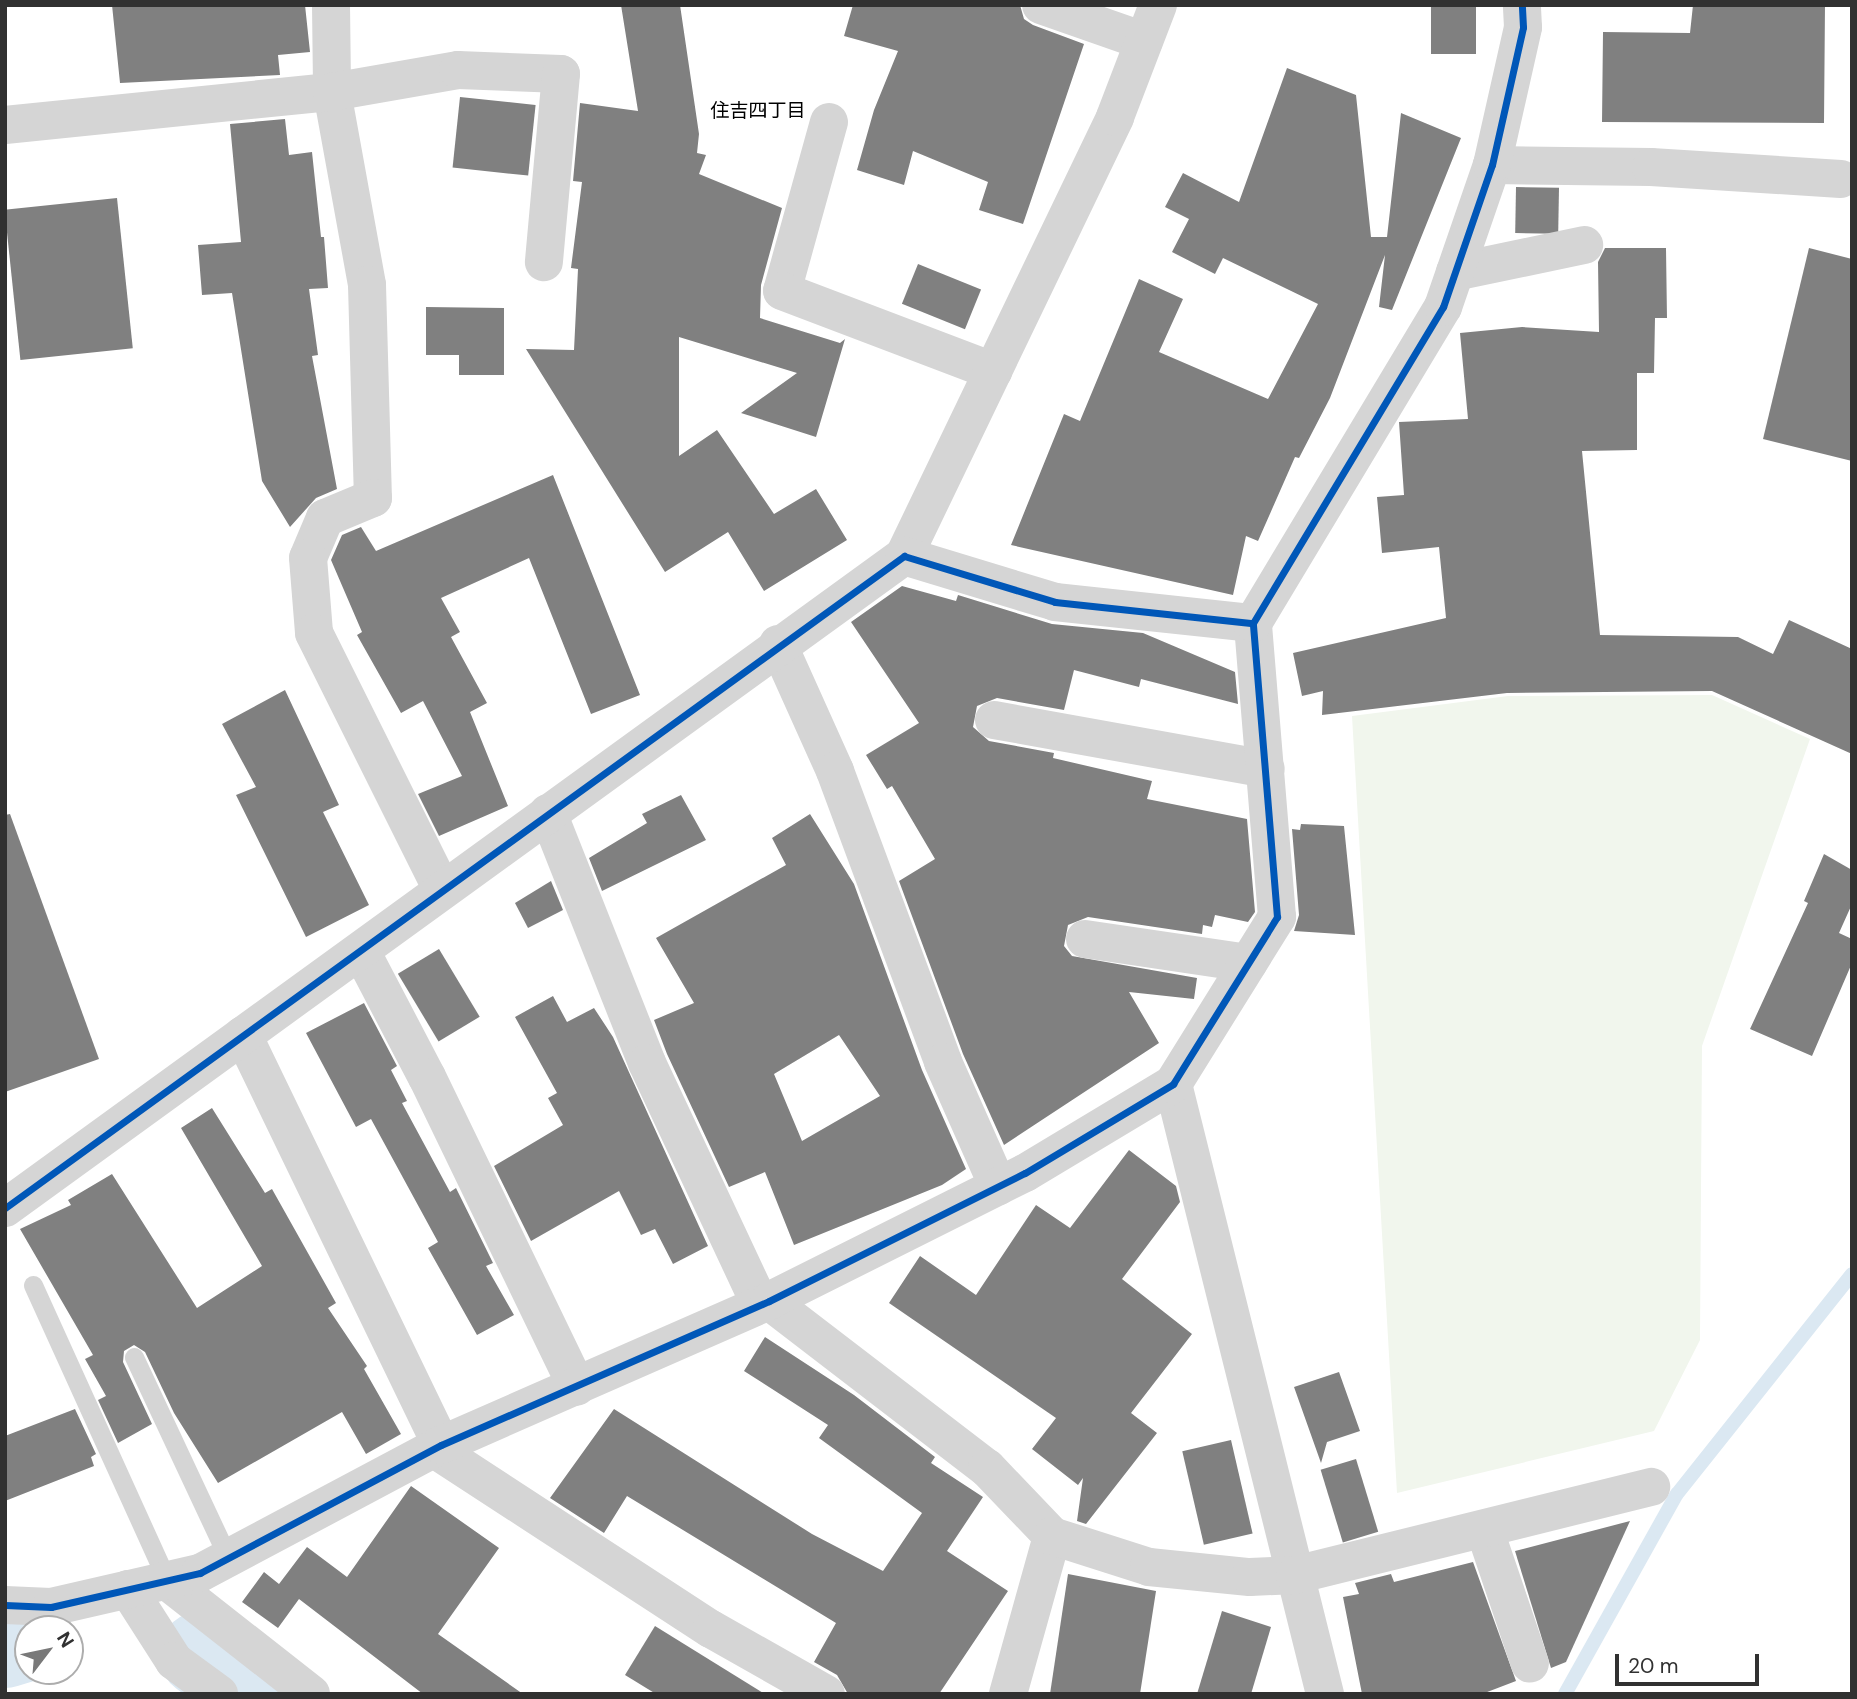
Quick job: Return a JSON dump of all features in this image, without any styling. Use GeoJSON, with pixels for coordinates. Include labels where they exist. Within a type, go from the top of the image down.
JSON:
{"type":"FeatureCollection","features":[{"type":"Feature","properties":{"kind":"street"},"geometry":{"type":"LineString","coordinates":[[331,5],[332,92],[367,285],[373,498],[325,518],[308,558],[314,633],[442,890]]}},
{"type":"Feature","properties":{"kind":"street"},"geometry":{"type":"LineString","coordinates":[[1041,5],[1144,41]]}},
{"type":"Feature","properties":{"kind":"street"},"geometry":{"type":"LineString","coordinates":[[5,1208],[361,951],[778,644],[904,556],[1115,117],[1158,5]]}},
{"type":"Feature","properties":{"kind":"street"},"geometry":{"type":"LineString","coordinates":[[5,1605],[51,1606],[200,1573],[439,1448],[764,1303],[999,1186],[1173,1084],[1277,917],[1253,623],[1443,307],[1492,165],[1523,27],[1522,5]]}},
{"type":"Feature","properties":{"kind":"street"},"geometry":{"type":"LineString","coordinates":[[5,125],[332,92],[458,70],[561,74],[544,262]]}},
{"type":"Feature","properties":{"kind":"street"},"geometry":{"type":"LineString","coordinates":[[829,121],[782,291],[993,371]]}},
{"type":"Feature","properties":{"kind":"street"},"geometry":{"type":"LineString","coordinates":[[1492,165],[1651,167],[1841,179]]}},
{"type":"Feature","properties":{"kind":"street"},"geometry":{"type":"LineString","coordinates":[[1455,272],[1584,245]]}},
{"type":"Feature","properties":{"kind":"street"},"geometry":{"type":"LineString","coordinates":[[904,556],[1055,602],[1253,623]]}},
{"type":"Feature","properties":{"kind":"street"},"geometry":{"type":"LineString","coordinates":[[778,644],[835,771],[943,1062],[999,1186]]}},
{"type":"Feature","properties":{"kind":"street"},"geometry":{"type":"LineString","coordinates":[[994,720],[1266,769]]}},
{"type":"Feature","properties":{"kind":"street"},"geometry":{"type":"LineString","coordinates":[[548,813],[647,1063],[764,1303],[987,1468],[1052,1536],[1149,1567],[1250,1577],[1295,1575],[1485,1531],[1651,1487]]}},
{"type":"Feature","properties":{"kind":"street"},"geometry":{"type":"LineString","coordinates":[[1085,939],[1248,963]]}},
{"type":"Feature","properties":{"kind":"street"},"geometry":{"type":"LineString","coordinates":[[361,951],[427,1077],[577,1387]]}},
{"type":"Feature","properties":{"kind":"street"},"geometry":{"type":"LineString","coordinates":[[243,1035],[439,1448],[711,1629],[826,1694]]}},
{"type":"Feature","properties":{"kind":"street"},"geometry":{"type":"LineString","coordinates":[[1173,1084],[1325,1694]]}},
{"type":"Feature","properties":{"kind":"street"},"geometry":{"type":"LineString","coordinates":[[1485,1531],[1530,1664]]}},
{"type":"Feature","properties":{"kind":"street"},"geometry":{"type":"LineString","coordinates":[[1008,1694],[1052,1536]]}},
{"type":"Feature","properties":{"kind":"street"},"geometry":{"type":"LineString","coordinates":[[167,1580],[312,1694]]}},
{"type":"Feature","properties":{"kind":"street"},"geometry":{"type":"LineString","coordinates":[[128,1590],[174,1661],[219,1694]]}},
{"type":"Feature","properties":{"kind":"lane"},"geometry":{"type":"LineString","coordinates":[[33,1285],[167,1580]]}},
{"type":"Feature","properties":{"kind":"lane"},"geometry":{"type":"LineString","coordinates":[[134,1357],[228,1558]]}},
{"type":"Feature","properties":{"kind":"shaded area"},"geometry":{"type":"Polygon","coordinates":[[[1712,695],[1810,739],[1702,1046],[1700,1340],[1654,1431],[1397,1493],[1352,716],[1508,696],[1712,695]]]}},
{"type":"Feature","properties":{"kind":"building"},"geometry":{"type":"Polygon","coordinates":[[[112,5],[305,5],[310,52],[278,55],[280,75],[120,83],[112,5]]]}},
{"type":"Feature","properties":{"kind":"building"},"geometry":{"type":"Polygon","coordinates":[[[621,5],[680,5],[699,134],[697,153],[706,155],[699,174],[782,208],[761,285],[760,318],[840,343],[845,339],[816,437],[741,413],[797,373],[679,337],[679,456],[717,430],[774,514],[816,489],[847,540],[764,591],[728,532],[665,572],[526,349],[574,350],[578,269],[571,268],[582,182],[573,181],[580,103],[638,111],[621,5]]]}},
{"type":"Feature","properties":{"kind":"building"},"geometry":{"type":"Polygon","coordinates":[[[853,5],[1020,5],[1024,19],[1033,25],[1084,44],[1023,224],[979,210],[988,182],[913,151],[904,185],[857,170],[874,110],[898,51],[844,36],[853,5]]]}},
{"type":"Feature","properties":{"kind":"building"},"geometry":{"type":"Polygon","coordinates":[[[1431,5],[1476,5],[1476,54],[1431,54],[1431,5]]]}},
{"type":"Feature","properties":{"kind":"building"},"geometry":{"type":"Polygon","coordinates":[[[1693,5],[1825,5],[1824,123],[1602,122],[1603,32],[1690,33],[1693,5]]]}},
{"type":"Feature","properties":{"kind":"building"},"geometry":{"type":"Polygon","coordinates":[[[1287,68],[1356,95],[1371,237],[1387,237],[1401,113],[1461,138],[1392,310],[1379,307],[1385,255],[1330,398],[1299,458],[1295,457],[1258,541],[1246,536],[1233,595],[1011,545],[1064,414],[1080,421],[1139,279],[1183,299],[1159,352],[1268,399],[1318,304],[1223,258],[1215,274],[1172,252],[1189,219],[1165,207],[1183,173],[1239,202],[1287,68]]]}},
{"type":"Feature","properties":{"kind":"building"},"geometry":{"type":"Polygon","coordinates":[[[460,97],[536,105],[528,176],[453,168],[460,97]]]}},
{"type":"Feature","properties":{"kind":"building"},"geometry":{"type":"Polygon","coordinates":[[[285,119],[289,155],[312,152],[321,237],[324,237],[328,288],[309,289],[318,355],[312,356],[337,489],[316,498],[290,527],[262,481],[232,293],[202,295],[198,245],[241,242],[230,124],[285,119]]]}},
{"type":"Feature","properties":{"kind":"building"},"geometry":{"type":"Polygon","coordinates":[[[1516,187],[1559,188],[1558,234],[1515,233],[1516,187]]]}},
{"type":"Feature","properties":{"kind":"building"},"geometry":{"type":"Polygon","coordinates":[[[117,198],[133,348],[20,360],[5,210],[117,198]]]}},
{"type":"Feature","properties":{"kind":"building"},"geometry":{"type":"Polygon","coordinates":[[[1605,248],[1666,248],[1667,318],[1655,318],[1654,373],[1637,373],[1637,450],[1582,451],[1600,635],[1738,637],[1773,654],[1789,620],[1852,649],[1852,754],[1712,691],[1507,693],[1322,715],[1323,691],[1302,696],[1293,653],[1446,618],[1439,547],[1382,553],[1377,497],[1404,495],[1399,422],[1468,419],[1460,333],[1522,327],[1599,332],[1598,262],[1605,248]]]}},
{"type":"Feature","properties":{"kind":"building"},"geometry":{"type":"Polygon","coordinates":[[[1809,248],[1852,259],[1852,461],[1763,439],[1809,248]]]}},
{"type":"Feature","properties":{"kind":"building"},"geometry":{"type":"Polygon","coordinates":[[[918,264],[981,289],[965,329],[902,304],[918,264]]]}},
{"type":"Feature","properties":{"kind":"building"},"geometry":{"type":"Polygon","coordinates":[[[426,307],[504,308],[504,375],[459,375],[459,355],[426,355],[426,307]]]}},
{"type":"Feature","properties":{"kind":"building"},"geometry":{"type":"Polygon","coordinates":[[[553,475],[640,695],[591,714],[529,558],[441,598],[460,632],[451,637],[487,703],[470,712],[508,806],[439,836],[418,794],[462,776],[423,701],[401,713],[357,635],[362,632],[331,560],[342,535],[361,527],[376,551],[553,475]]]}},
{"type":"Feature","properties":{"kind":"building"},"geometry":{"type":"Polygon","coordinates":[[[902,586],[956,601],[958,595],[1052,624],[1143,633],[1235,672],[1238,704],[1141,679],[1139,687],[1074,670],[1064,710],[997,698],[977,706],[973,727],[989,741],[1054,753],[1053,758],[1152,781],[1147,799],[1247,819],[1255,912],[1248,922],[1215,915],[1212,927],[1203,925],[1202,934],[1088,917],[1068,925],[1064,946],[1072,956],[1197,978],[1194,999],[1129,992],[1159,1043],[1004,1145],[963,1054],[899,881],[935,859],[892,786],[887,789],[866,755],[919,723],[851,622],[902,586]]]}},
{"type":"Feature","properties":{"kind":"building"},"geometry":{"type":"Polygon","coordinates":[[[285,690],[339,805],[323,812],[369,905],[306,937],[236,795],[256,787],[222,724],[285,690]]]}},
{"type":"Feature","properties":{"kind":"building"},"geometry":{"type":"Polygon","coordinates":[[[681,795],[706,840],[602,891],[589,858],[647,823],[642,814],[681,795]]]}},
{"type":"Feature","properties":{"kind":"building"},"geometry":{"type":"Polygon","coordinates":[[[10,814],[99,1059],[5,1092],[5,815],[10,814]]]}},
{"type":"Feature","properties":{"kind":"building"},"geometry":{"type":"Polygon","coordinates":[[[810,814],[854,884],[922,1070],[966,1169],[942,1185],[794,1245],[765,1172],[729,1187],[654,1020],[694,1003],[656,938],[786,865],[772,838],[810,814]],[[839,1035],[774,1074],[802,1141],[880,1096],[839,1035]]]}},
{"type":"Feature","properties":{"kind":"building"},"geometry":{"type":"Polygon","coordinates":[[[1301,824],[1344,826],[1355,935],[1294,931],[1299,915],[1292,829],[1300,830],[1301,824]]]}},
{"type":"Feature","properties":{"kind":"building"},"geometry":{"type":"Polygon","coordinates":[[[1824,854],[1852,870],[1852,904],[1839,933],[1852,939],[1852,963],[1812,1056],[1750,1029],[1808,903],[1804,901],[1824,854]]]}},
{"type":"Feature","properties":{"kind":"building"},"geometry":{"type":"Polygon","coordinates":[[[551,881],[563,910],[528,928],[515,903],[551,881]]]}},
{"type":"Feature","properties":{"kind":"building"},"geometry":{"type":"Polygon","coordinates":[[[439,949],[480,1017],[439,1041],[398,974],[439,949]]]}},
{"type":"Feature","properties":{"kind":"building"},"geometry":{"type":"Polygon","coordinates":[[[553,996],[567,1022],[594,1008],[613,1037],[708,1246],[673,1264],[655,1229],[641,1235],[619,1191],[531,1241],[494,1166],[563,1125],[548,1098],[557,1093],[515,1017],[553,996]]]}},
{"type":"Feature","properties":{"kind":"building"},"geometry":{"type":"Polygon","coordinates":[[[364,1003],[397,1066],[391,1070],[407,1101],[402,1103],[450,1192],[456,1188],[493,1263],[486,1266],[514,1315],[477,1335],[428,1248],[438,1242],[371,1119],[356,1127],[306,1033],[364,1003]]]}},
{"type":"Feature","properties":{"kind":"building"},"geometry":{"type":"Polygon","coordinates":[[[212,1108],[265,1193],[272,1189],[336,1303],[328,1308],[367,1366],[364,1369],[401,1434],[366,1454],[342,1412],[218,1483],[174,1413],[145,1352],[134,1345],[124,1351],[123,1362],[152,1424],[118,1443],[98,1400],[106,1396],[85,1359],[93,1355],[20,1229],[71,1205],[68,1200],[112,1174],[197,1308],[262,1266],[181,1128],[212,1108]]]}},
{"type":"Feature","properties":{"kind":"building"},"geometry":{"type":"Polygon","coordinates":[[[1129,1150],[1176,1186],[1180,1202],[1122,1279],[1192,1334],[1131,1413],[1157,1433],[1086,1524],[1077,1521],[1083,1478],[1078,1485],[1032,1449],[1056,1418],[889,1303],[920,1256],[976,1295],[1036,1205],[1070,1228],[1129,1150]]]}},
{"type":"Feature","properties":{"kind":"building"},"geometry":{"type":"Polygon","coordinates":[[[765,1337],[854,1395],[935,1457],[931,1463],[983,1497],[947,1551],[1008,1591],[939,1694],[848,1694],[837,1675],[814,1662],[836,1623],[627,1496],[604,1533],[550,1498],[614,1409],[812,1534],[883,1571],[922,1513],[819,1438],[828,1425],[744,1371],[765,1337]]]}},
{"type":"Feature","properties":{"kind":"building"},"geometry":{"type":"Polygon","coordinates":[[[1339,1372],[1360,1431],[1327,1442],[1321,1463],[1294,1387],[1339,1372]]]}},
{"type":"Feature","properties":{"kind":"building"},"geometry":{"type":"Polygon","coordinates":[[[75,1409],[96,1454],[91,1457],[94,1466],[5,1501],[5,1436],[75,1409]]]}},
{"type":"Feature","properties":{"kind":"building"},"geometry":{"type":"Polygon","coordinates":[[[1231,1440],[1253,1534],[1204,1545],[1182,1451],[1231,1440]]]}},
{"type":"Feature","properties":{"kind":"building"},"geometry":{"type":"Polygon","coordinates":[[[1356,1459],[1378,1532],[1343,1542],[1321,1470],[1356,1459]]]}},
{"type":"Feature","properties":{"kind":"building"},"geometry":{"type":"Polygon","coordinates":[[[411,1486],[499,1548],[438,1634],[523,1694],[423,1694],[299,1599],[278,1628],[242,1602],[264,1572],[279,1584],[307,1547],[347,1577],[411,1486]]]}},
{"type":"Feature","properties":{"kind":"building"},"geometry":{"type":"Polygon","coordinates":[[[1630,1521],[1566,1662],[1551,1668],[1515,1551],[1630,1521]]]}},
{"type":"Feature","properties":{"kind":"building"},"geometry":{"type":"Polygon","coordinates":[[[1473,1562],[1516,1681],[1482,1694],[1362,1694],[1343,1597],[1359,1594],[1355,1583],[1391,1574],[1394,1582],[1473,1562]]]}},
{"type":"Feature","properties":{"kind":"building"},"geometry":{"type":"Polygon","coordinates":[[[1068,1574],[1156,1591],[1140,1694],[1050,1694],[1068,1574]]]}},
{"type":"Feature","properties":{"kind":"building"},"geometry":{"type":"Polygon","coordinates":[[[1222,1611],[1271,1627],[1251,1694],[1197,1694],[1222,1611]]]}},
{"type":"Feature","properties":{"kind":"building"},"geometry":{"type":"Polygon","coordinates":[[[655,1626],[765,1694],[656,1694],[625,1675],[655,1626]]]}},
{"type":"Feature","properties":{"kind":"waterway"},"geometry":{"type":"LineString","coordinates":[[1565,1694],[1677,1494],[1852,1274]]}},
{"type":"Feature","properties":{"kind":"waterway"},"geometry":{"type":"LineString","coordinates":[[5,1645],[14,1642]]}},
{"type":"Feature","properties":{"kind":"waterway"},"geometry":{"type":"LineString","coordinates":[[202,1654],[240,1683]]}},
{"type":"Feature","properties":{"kind":"waterway"},"geometry":{"type":"LineString","coordinates":[[237,1692],[240,1683],[254,1694]]}},
{"type":"Feature","properties":{"kind":"cycle path"},"geometry":{"type":"LineString","coordinates":[[5,1605],[51,1607],[200,1573],[441,1445],[769,1301],[1025,1173],[1173,1084],[1277,917],[1253,623],[1443,307],[1492,165],[1523,27],[1522,5]]}},
{"type":"Feature","properties":{"kind":"cycle path"},"geometry":{"type":"LineString","coordinates":[[5,1208],[904,556],[1055,602],[1253,623]]}},
{"type":"Feature","properties":{"kind":"district","name":"住吉四丁目"},"geometry":{"type":"Point","coordinates":[758,111]}}]}
